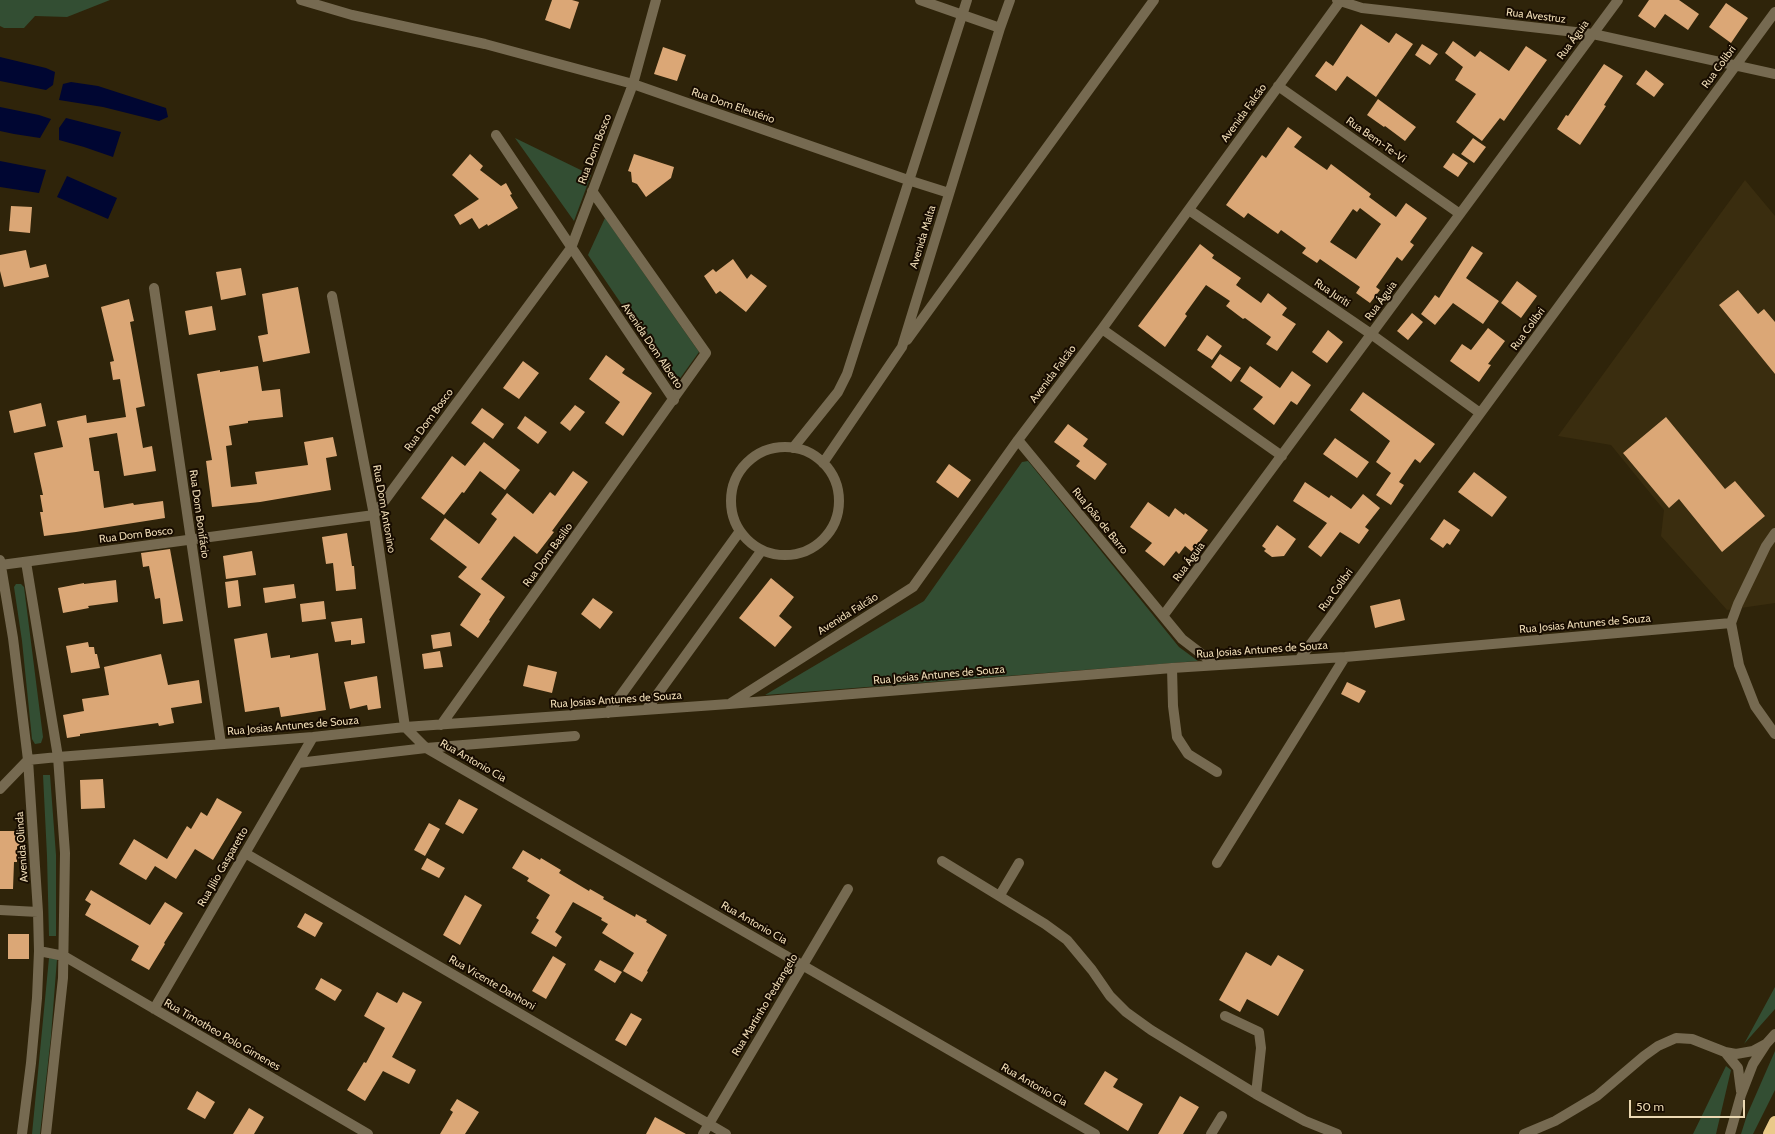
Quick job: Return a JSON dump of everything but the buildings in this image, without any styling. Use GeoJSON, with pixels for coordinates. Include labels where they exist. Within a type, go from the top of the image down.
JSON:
{"type":"FeatureCollection","features":[{"type":"Feature","properties":{"kind":"highway"},"geometry":{"type":"LineString","coordinates":[[1769,1134],[1775,1122]]}},
{"type":"Feature","properties":{"kind":"street","name":"Rua Dom Eleutério"},"geometry":{"type":"LineString","coordinates":[[301,0],[352,15],[485,44],[632,84],[949,193]]}},
{"type":"Feature","properties":{"kind":"street","name":"Rua Dom Bosco"},"geometry":{"type":"LineString","coordinates":[[1,562],[26,562],[374,516],[571,248],[632,84],[656,0]]}},
{"type":"Feature","properties":{"kind":"street"},"geometry":{"type":"LineString","coordinates":[[920,0],[1000,28]]}},
{"type":"Feature","properties":{"kind":"street"},"geometry":{"type":"LineString","coordinates":[[793,448],[838,392],[847,374],[967,0]]}},
{"type":"Feature","properties":{"kind":"street","name":"Avenida Malta"},"geometry":{"type":"LineString","coordinates":[[823,463],[902,347],[1000,28],[1010,0]]}},
{"type":"Feature","properties":{"kind":"street"},"geometry":{"type":"LineString","coordinates":[[902,347],[1154,0]]}},
{"type":"Feature","properties":{"kind":"street","name":"Rua Avestruz"},"geometry":{"type":"LineString","coordinates":[[1339,0],[1362,8],[1593,34],[1775,74]]}},
{"type":"Feature","properties":{"kind":"street","name":"Avenida Falcão"},"geometry":{"type":"LineString","coordinates":[[729,704],[913,587],[1018,440],[1189,210],[1339,0]]}},
{"type":"Feature","properties":{"kind":"street","name":"Rua Águia"},"geometry":{"type":"LineString","coordinates":[[1163,616],[1618,0]]}},
{"type":"Feature","properties":{"kind":"street","name":"Rua Colibri"},"geometry":{"type":"LineString","coordinates":[[1299,660],[1775,12]]}},
{"type":"Feature","properties":{"kind":"street","name":"Rua Bem-Te-Vi"},"geometry":{"type":"LineString","coordinates":[[1278,86],[1460,214]]}},
{"type":"Feature","properties":{"kind":"street","name":"Avenida Dom Alberto"},"geometry":{"type":"LineString","coordinates":[[496,135],[674,400],[706,353],[592,191]]}},
{"type":"Feature","properties":{"kind":"street","name":"Rua Juriti"},"geometry":{"type":"LineString","coordinates":[[1189,210],[1371,334],[1480,413]]}},
{"type":"Feature","properties":{"kind":"street","name":"Rua Dom Bonifácio"},"geometry":{"type":"LineString","coordinates":[[154,288],[222,744]]}},
{"type":"Feature","properties":{"kind":"street","name":"Rua Dom Antonino"},"geometry":{"type":"LineString","coordinates":[[332,296],[374,516],[405,727]]}},
{"type":"Feature","properties":{"kind":"street"},"geometry":{"type":"LineString","coordinates":[[1102,329],[1282,456]]}},
{"type":"Feature","properties":{"kind":"street","name":"Rua Dom Basilio"},"geometry":{"type":"LineString","coordinates":[[441,725],[674,400]]}},
{"type":"Feature","properties":{"kind":"street","name":"Rua João de Barro"},"geometry":{"type":"LineString","coordinates":[[1018,440],[1182,639],[1216,665]]}},
{"type":"Feature","properties":{"kind":"street"},"geometry":{"type":"LineString","coordinates":[[782,447],[804,451],[823,463],[830,472],[838,493],[838,505],[832,527],[817,544],[807,550],[784,555],[762,550],[750,542],[740,531],[735,521],[731,498],[733,488],[740,472],[751,459],[760,453],[782,447]]}},
{"type":"Feature","properties":{"kind":"street"},"geometry":{"type":"LineString","coordinates":[[608,713],[740,531]]}},
{"type":"Feature","properties":{"kind":"street"},"geometry":{"type":"LineString","coordinates":[[1775,533],[1766,546],[1738,604],[1731,623],[1739,665],[1752,699],[1755,706],[1775,734]]}},
{"type":"Feature","properties":{"kind":"street"},"geometry":{"type":"LineString","coordinates":[[646,710],[762,550]]}},
{"type":"Feature","properties":{"kind":"street","name":"Avenida Olinda"},"geometry":{"type":"LineString","coordinates":[[1,562],[13,638],[28,760],[38,912],[39,951],[31,1063],[22,1134]]}},
{"type":"Feature","properties":{"kind":"street"},"geometry":{"type":"LineString","coordinates":[[26,562],[58,757],[65,853],[64,956],[46,1134]]}},
{"type":"Feature","properties":{"kind":"street","name":"Rua Josias Antunes de Souza"},"geometry":{"type":"LineString","coordinates":[[28,760],[313,737],[405,727],[729,704],[1172,668],[1345,657],[1731,623]]}},
{"type":"Feature","properties":{"kind":"street"},"geometry":{"type":"LineString","coordinates":[[1217,863],[1345,657]]}},
{"type":"Feature","properties":{"kind":"street"},"geometry":{"type":"LineString","coordinates":[[1172,668],[1174,720],[1177,737],[1188,754],[1217,772]]}},
{"type":"Feature","properties":{"kind":"street","name":"Rua Antonio Cia"},"geometry":{"type":"LineString","coordinates":[[405,727],[426,748],[1095,1134]]}},
{"type":"Feature","properties":{"kind":"street"},"geometry":{"type":"LineString","coordinates":[[298,763],[426,748],[575,736]]}},
{"type":"Feature","properties":{"kind":"street","name":"Rua Jilio Gasparetto"},"geometry":{"type":"LineString","coordinates":[[154,1009],[313,737]]}},
{"type":"Feature","properties":{"kind":"street"},"geometry":{"type":"LineString","coordinates":[[0,789],[28,760]]}},
{"type":"Feature","properties":{"kind":"street","name":"Rua Vicente Danhoni"},"geometry":{"type":"LineString","coordinates":[[245,853],[726,1134]]}},
{"type":"Feature","properties":{"kind":"street"},"geometry":{"type":"LineString","coordinates":[[942,861],[1000,895],[1067,940],[1092,970],[1110,996],[1126,1012],[1151,1030],[1256,1094],[1305,1121],[1337,1134]]}},
{"type":"Feature","properties":{"kind":"street"},"geometry":{"type":"LineString","coordinates":[[1000,895],[1019,863]]}},
{"type":"Feature","properties":{"kind":"street","name":"Rua Martinho Pedrangelo"},"geometry":{"type":"LineString","coordinates":[[702,1134],[848,888]]}},
{"type":"Feature","properties":{"kind":"street"},"geometry":{"type":"LineString","coordinates":[[0,910],[38,912]]}},
{"type":"Feature","properties":{"kind":"street","name":"Rua Timotheo Polo Gimenes"},"geometry":{"type":"LineString","coordinates":[[39,951],[64,956],[368,1134]]}},
{"type":"Feature","properties":{"kind":"street"},"geometry":{"type":"LineString","coordinates":[[1225,1016],[1259,1032],[1261,1048],[1256,1094]]}},
{"type":"Feature","properties":{"kind":"street"},"geometry":{"type":"LineString","coordinates":[[1730,1134],[1741,1094],[1753,1064],[1766,1044],[1775,1034]]}},
{"type":"Feature","properties":{"kind":"street"},"geometry":{"type":"LineString","coordinates":[[1524,1134],[1555,1121],[1597,1096],[1644,1056],[1658,1046],[1676,1038],[1692,1039],[1725,1052],[1736,1054],[1746,1053],[1766,1044]]}},
{"type":"Feature","properties":{"kind":"street"},"geometry":{"type":"LineString","coordinates":[[1725,1052],[1738,1068],[1741,1094]]}},
{"type":"Feature","properties":{"kind":"street"},"geometry":{"type":"LineString","coordinates":[[1211,1134],[1222,1116]]}},
{"type":"Feature","properties":{"kind":"shaded area"},"geometry":{"type":"Polygon","coordinates":[[[1745,180],[1775,216],[1775,603],[1727,610],[1661,536],[1664,510],[1611,445],[1558,436],[1745,180]]]}},
{"type":"Feature","properties":{"kind":"green space"},"geometry":{"type":"Polygon","coordinates":[[[0,0],[110,0],[67,17],[35,16],[24,28],[4,28],[0,26],[0,0]]]}},
{"type":"Feature","properties":{"kind":"green space"},"geometry":{"type":"Polygon","coordinates":[[[515,138],[591,175],[574,221],[515,138]]]}},
{"type":"Feature","properties":{"kind":"green space"},"geometry":{"type":"Polygon","coordinates":[[[605,218],[699,352],[676,384],[588,255],[605,218]]]}},
{"type":"Feature","properties":{"kind":"green space"},"geometry":{"type":"Polygon","coordinates":[[[1028,461],[1179,647],[1198,661],[765,695],[924,601],[1022,462],[1028,461]]]}},
{"type":"Feature","properties":{"kind":"green space"},"geometry":{"type":"Polygon","coordinates":[[[16,584],[21,584],[24,587],[43,737],[41,743],[35,744],[32,739],[22,641],[14,587],[16,584]]]}},
{"type":"Feature","properties":{"kind":"green space"},"geometry":{"type":"Polygon","coordinates":[[[43,775],[50,775],[56,855],[56,936],[49,936],[43,775]]]}},
{"type":"Feature","properties":{"kind":"green space"},"geometry":{"type":"Polygon","coordinates":[[[49,958],[57,959],[51,1036],[40,1134],[32,1134],[49,958]]]}},
{"type":"Feature","properties":{"kind":"green space"},"geometry":{"type":"Polygon","coordinates":[[[1775,987],[1775,1009],[1744,1044],[1775,987]]]}},
{"type":"Feature","properties":{"kind":"green space"},"geometry":{"type":"Polygon","coordinates":[[[1775,1051],[1775,1090],[1753,1134],[1741,1134],[1747,1115],[1775,1051]]]}},
{"type":"Feature","properties":{"kind":"green space"},"geometry":{"type":"Polygon","coordinates":[[[1726,1066],[1731,1070],[1716,1134],[1693,1134],[1726,1066]]]}},
{"type":"Feature","properties":{"kind":"water"},"geometry":{"type":"Polygon","coordinates":[[[0,57],[46,68],[55,72],[53,85],[46,90],[0,81],[0,57]]]}},
{"type":"Feature","properties":{"kind":"water"},"geometry":{"type":"Polygon","coordinates":[[[71,82],[98,86],[166,108],[168,117],[159,121],[103,107],[59,100],[63,84],[71,82]]]}},
{"type":"Feature","properties":{"kind":"water"},"geometry":{"type":"Polygon","coordinates":[[[0,107],[51,119],[40,138],[0,131],[0,107]]]}},
{"type":"Feature","properties":{"kind":"water"},"geometry":{"type":"Polygon","coordinates":[[[66,118],[121,132],[113,157],[59,140],[59,128],[66,118]]]}},
{"type":"Feature","properties":{"kind":"water"},"geometry":{"type":"Polygon","coordinates":[[[0,161],[46,170],[39,193],[0,187],[0,161]]]}},
{"type":"Feature","properties":{"kind":"water"},"geometry":{"type":"Polygon","coordinates":[[[67,176],[117,198],[108,219],[57,197],[67,176]]]}}]}
